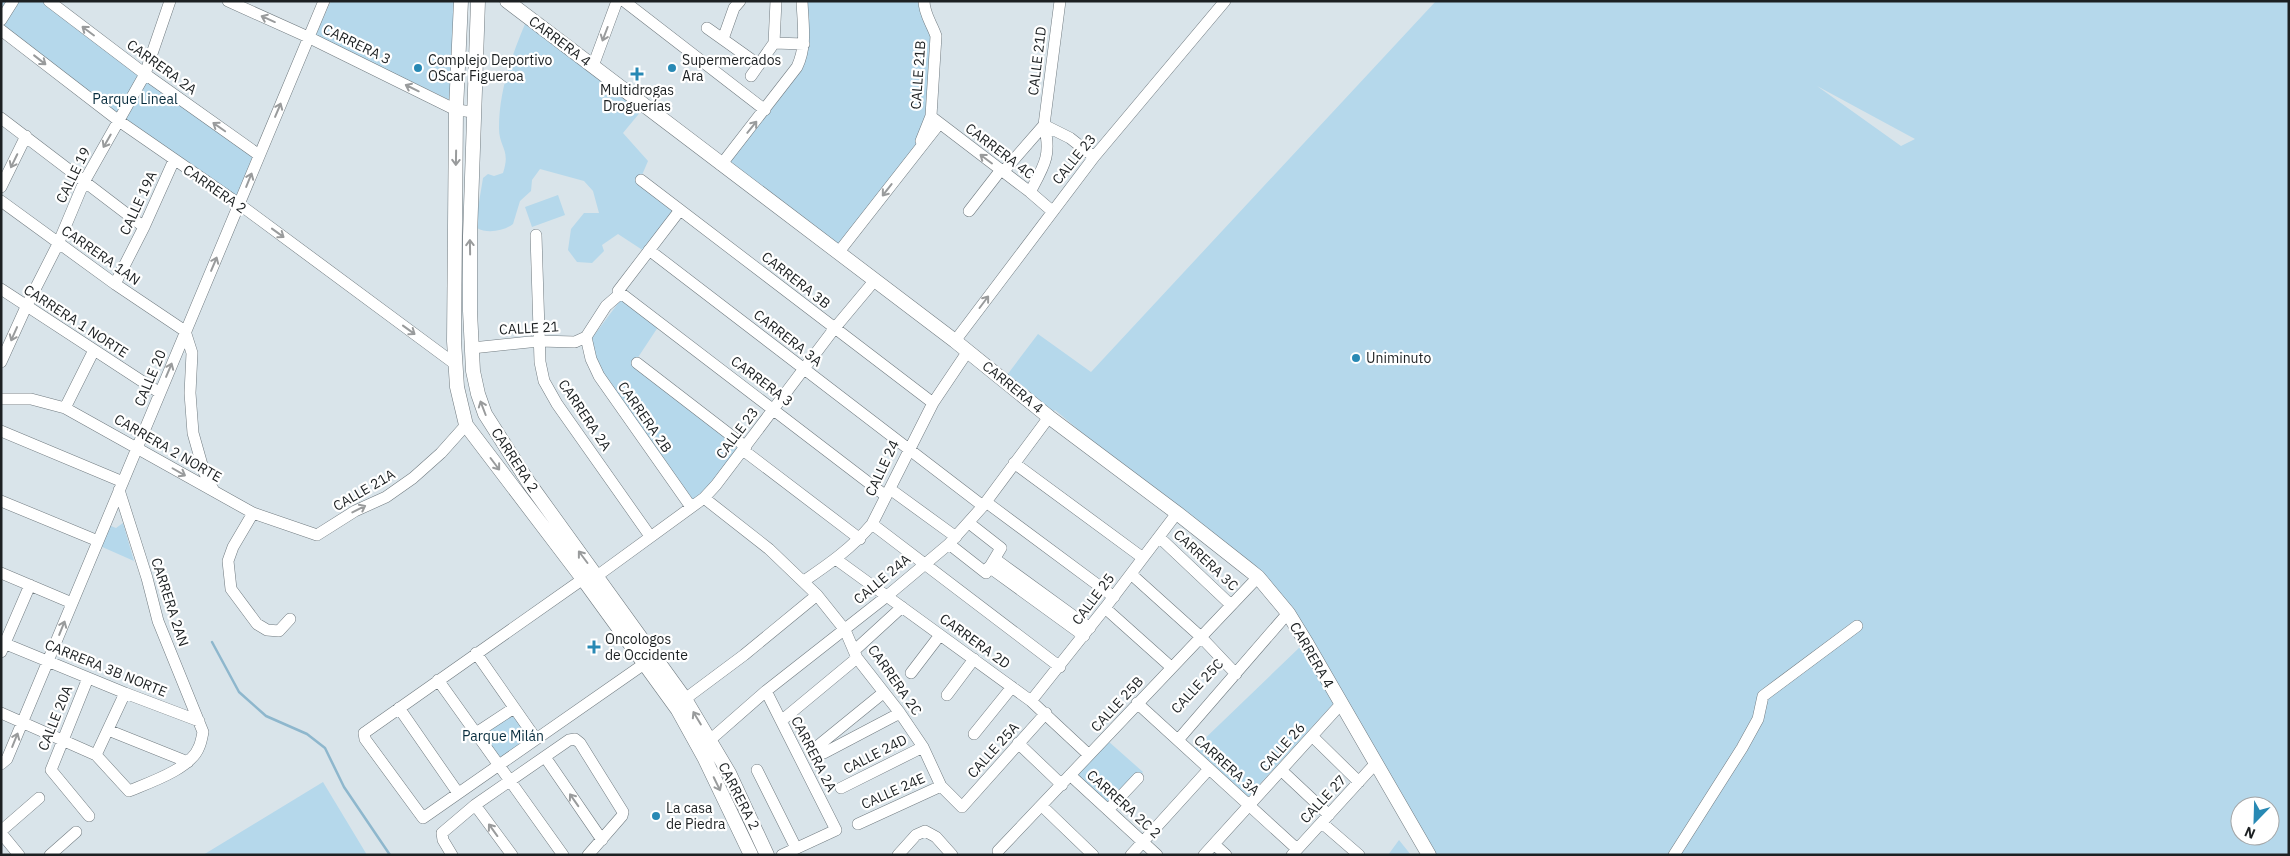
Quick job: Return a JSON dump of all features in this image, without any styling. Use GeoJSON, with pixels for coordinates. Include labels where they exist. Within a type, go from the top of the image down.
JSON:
{"type":"FeatureCollection","features":[{"type":"Feature","properties":{"kind":"main road","name":"CARRERA 2"},"geometry":{"type":"LineString","coordinates":[[461,1],[456,110],[455,364],[457,387],[466,425],[583,579],[678,710],[695,740],[751,855]]}},
{"type":"Feature","properties":{"kind":"main road","name":"CARRERA 2"},"geometry":{"type":"LineString","coordinates":[[478,1],[470,236],[470,311],[473,370],[485,414],[529,483],[685,699],[729,773],[767,855]]}},
{"type":"Feature","properties":{"kind":"main road","name":"CARRERA 4"},"geometry":{"type":"LineString","coordinates":[[507,1],[955,341],[1049,417],[1177,513],[1258,577],[1288,613],[1429,855]]}},
{"type":"Feature","properties":{"kind":"street"},"geometry":{"type":"LineString","coordinates":[[1,20],[13,1]]}},
{"type":"Feature","properties":{"kind":"street","name":"CARRERA 2A"},"geometry":{"type":"LineString","coordinates":[[50,1],[145,74],[259,155]]}},
{"type":"Feature","properties":{"kind":"street","name":"CALLE 19"},"geometry":{"type":"LineString","coordinates":[[1,362],[58,244],[84,182],[145,74],[170,1]]}},
{"type":"Feature","properties":{"kind":"street","name":"CARRERA 3"},"geometry":{"type":"LineString","coordinates":[[228,1],[308,37],[456,110],[474,112]]}},
{"type":"Feature","properties":{"kind":"street","name":"CALLE 20"},"geometry":{"type":"LineString","coordinates":[[1,764],[8,759],[324,1]]}},
{"type":"Feature","properties":{"kind":"street"},"geometry":{"type":"LineString","coordinates":[[593,66],[617,1]]}},
{"type":"Feature","properties":{"kind":"street"},"geometry":{"type":"LineString","coordinates":[[624,1],[765,110]]}},
{"type":"Feature","properties":{"kind":"street"},"geometry":{"type":"LineString","coordinates":[[723,39],[734,8],[740,1]]}},
{"type":"Feature","properties":{"kind":"street"},"geometry":{"type":"LineString","coordinates":[[750,76],[774,44],[776,1]]}},
{"type":"Feature","properties":{"kind":"street"},"geometry":{"type":"LineString","coordinates":[[721,165],[797,68],[803,54],[804,44],[802,1]]}},
{"type":"Feature","properties":{"kind":"street","name":"CALLE 21B"},"geometry":{"type":"LineString","coordinates":[[838,253],[917,152],[934,120],[936,36],[924,11],[924,1]]}},
{"type":"Feature","properties":{"kind":"street","name":"CALLE 21D"},"geometry":{"type":"LineString","coordinates":[[1030,192],[1046,162],[1048,143],[1044,125],[1060,1]]}},
{"type":"Feature","properties":{"kind":"street","name":"CALLE 23"},"geometry":{"type":"LineString","coordinates":[[955,341],[1094,157],[1225,1]]}},
{"type":"Feature","properties":{"kind":"street"},"geometry":{"type":"LineString","coordinates":[[707,28],[759,65]]}},
{"type":"Feature","properties":{"kind":"street","name":"CARRERA 2"},"geometry":{"type":"LineString","coordinates":[[1,30],[119,121],[239,204],[455,364]]}},
{"type":"Feature","properties":{"kind":"street"},"geometry":{"type":"LineString","coordinates":[[774,44],[804,44]]}},
{"type":"Feature","properties":{"kind":"street"},"geometry":{"type":"LineString","coordinates":[[1,118],[144,227]]}},
{"type":"Feature","properties":{"kind":"street","name":"CARRERA 4C"},"geometry":{"type":"LineString","coordinates":[[934,120],[1030,192],[1052,211]]}},
{"type":"Feature","properties":{"kind":"street"},"geometry":{"type":"LineString","coordinates":[[970,211],[1044,125],[1070,138],[1094,157]]}},
{"type":"Feature","properties":{"kind":"street"},"geometry":{"type":"LineString","coordinates":[[1,187],[26,136]]}},
{"type":"Feature","properties":{"kind":"street","name":"CALLE 19A"},"geometry":{"type":"LineString","coordinates":[[115,284],[144,227],[174,160]]}},
{"type":"Feature","properties":{"kind":"street","name":"CARRERA 3B"},"geometry":{"type":"LineString","coordinates":[[641,180],[933,403]]}},
{"type":"Feature","properties":{"kind":"street","name":"CARRERA 1AN"},"geometry":{"type":"LineString","coordinates":[[1,202],[115,284],[186,331]]}},
{"type":"Feature","properties":{"kind":"street"},"geometry":{"type":"LineString","coordinates":[[586,337],[606,306],[620,292],[680,210]]}},
{"type":"Feature","properties":{"kind":"street","name":"CARRERA 2A"},"geometry":{"type":"LineString","coordinates":[[536,235],[541,372],[549,390],[650,536]]}},
{"type":"Feature","properties":{"kind":"street","name":"CARRERA 3A"},"geometry":{"type":"LineString","coordinates":[[649,250],[908,449]]}},
{"type":"Feature","properties":{"kind":"street","name":"CALLE 23"},"geometry":{"type":"LineString","coordinates":[[597,576],[704,498],[745,448],[834,329],[875,280]]}},
{"type":"Feature","properties":{"kind":"street","name":"CARRERA 1 NORTE"},"geometry":{"type":"LineString","coordinates":[[1,289],[160,393]]}},
{"type":"Feature","properties":{"kind":"street","name":"CARRERA 3"},"geometry":{"type":"LineString","coordinates":[[620,292],[888,493]]}},
{"type":"Feature","properties":{"kind":"street"},"geometry":{"type":"LineString","coordinates":[[186,331],[192,353],[190,393],[193,433],[204,472],[215,492]]}},
{"type":"Feature","properties":{"kind":"street","name":"CALLE 21"},"geometry":{"type":"LineString","coordinates":[[472,348],[539,341],[575,342],[586,337]]}},
{"type":"Feature","properties":{"kind":"street","name":"CARRERA 2B"},"geometry":{"type":"LineString","coordinates":[[586,337],[591,359],[599,376],[691,507]]}},
{"type":"Feature","properties":{"kind":"street"},"geometry":{"type":"LineString","coordinates":[[65,408],[94,350]]}},
{"type":"Feature","properties":{"kind":"street","name":"CALLE 24"},"geometry":{"type":"LineString","coordinates":[[804,581],[836,560],[860,539],[872,524],[908,449],[933,403],[968,351]]}},
{"type":"Feature","properties":{"kind":"street"},"geometry":{"type":"LineString","coordinates":[[637,364],[860,539]]}},
{"type":"Feature","properties":{"kind":"street","name":"CARRERA 2 NORTE"},"geometry":{"type":"LineString","coordinates":[[1,399],[31,400],[65,408],[253,512],[317,535]]}},
{"type":"Feature","properties":{"kind":"street","name":"CALLE 24A"},"geometry":{"type":"LineString","coordinates":[[710,740],[766,691],[887,596],[952,540],[984,504],[1049,417]]}},
{"type":"Feature","properties":{"kind":"street","name":"CALLE 21A"},"geometry":{"type":"LineString","coordinates":[[317,535],[355,510],[386,496],[413,478],[441,453],[466,425]]}},
{"type":"Feature","properties":{"kind":"street"},"geometry":{"type":"LineString","coordinates":[[1,431],[121,486]]}},
{"type":"Feature","properties":{"kind":"street"},"geometry":{"type":"LineString","coordinates":[[908,449],[1114,597]]}},
{"type":"Feature","properties":{"kind":"street"},"geometry":{"type":"LineString","coordinates":[[1014,463],[1143,558]]}},
{"type":"Feature","properties":{"kind":"street","name":"CARRERA 2AN"},"geometry":{"type":"LineString","coordinates":[[121,486],[158,621],[199,721]]}},
{"type":"Feature","properties":{"kind":"street"},"geometry":{"type":"LineString","coordinates":[[888,493],[952,540],[986,572],[1002,548],[969,523]]}},
{"type":"Feature","properties":{"kind":"street","name":"CARRERA 2C"},"geometry":{"type":"LineString","coordinates":[[704,498],[769,549],[817,595],[845,630],[856,654],[882,693],[900,713],[923,747],[941,786],[962,807]]}},
{"type":"Feature","properties":{"kind":"street"},"geometry":{"type":"LineString","coordinates":[[1,501],[98,542]]}},
{"type":"Feature","properties":{"kind":"street"},"geometry":{"type":"LineString","coordinates":[[253,512],[228,561],[231,589],[257,624],[268,630],[279,631],[290,619]]}},
{"type":"Feature","properties":{"kind":"street","name":"CALLE 25"},"geometry":{"type":"LineString","coordinates":[[1031,701],[1060,667],[1177,513]]}},
{"type":"Feature","properties":{"kind":"street"},"geometry":{"type":"LineString","coordinates":[[872,524],[1060,667]]}},
{"type":"Feature","properties":{"kind":"street","name":"CARRERA 3C"},"geometry":{"type":"LineString","coordinates":[[1159,537],[1231,605]]}},
{"type":"Feature","properties":{"kind":"street","name":"CARRERA 2D"},"geometry":{"type":"LineString","coordinates":[[836,560],[1031,701],[1089,755]]}},
{"type":"Feature","properties":{"kind":"street"},"geometry":{"type":"LineString","coordinates":[[992,563],[1087,632]]}},
{"type":"Feature","properties":{"kind":"street"},"geometry":{"type":"LineString","coordinates":[[1,573],[72,603]]}},
{"type":"Feature","properties":{"kind":"street"},"geometry":{"type":"LineString","coordinates":[[1131,574],[1201,638],[1234,672]]}},
{"type":"Feature","properties":{"kind":"street","name":"CALLE 25B"},"geometry":{"type":"LineString","coordinates":[[998,851],[1258,577]]}},
{"type":"Feature","properties":{"kind":"street"},"geometry":{"type":"LineString","coordinates":[[583,579],[364,733],[365,739],[423,818],[644,664]]}},
{"type":"Feature","properties":{"kind":"street"},"geometry":{"type":"LineString","coordinates":[[2,646],[30,585]]}},
{"type":"Feature","properties":{"kind":"street"},"geometry":{"type":"LineString","coordinates":[[685,699],[759,643],[817,595]]}},
{"type":"Feature","properties":{"kind":"street"},"geometry":{"type":"LineString","coordinates":[[781,721],[856,654],[902,607]]}},
{"type":"Feature","properties":{"kind":"street"},"geometry":{"type":"LineString","coordinates":[[1105,608],[1171,667]]}},
{"type":"Feature","properties":{"kind":"street","name":"CALLE 25C"},"geometry":{"type":"LineString","coordinates":[[1175,737],[1288,613]]}},
{"type":"Feature","properties":{"kind":"street"},"geometry":{"type":"LineString","coordinates":[[1674,855],[1742,748],[1758,719],[1763,696],[1857,626]]}},
{"type":"Feature","properties":{"kind":"street"},"geometry":{"type":"LineString","coordinates":[[911,673],[940,634]]}},
{"type":"Feature","properties":{"kind":"street","name":"CARRERA 3B NORTE"},"geometry":{"type":"LineString","coordinates":[[2,646],[199,721]]}},
{"type":"Feature","properties":{"kind":"street"},"geometry":{"type":"LineString","coordinates":[[476,653],[536,740]]}},
{"type":"Feature","properties":{"kind":"street"},"geometry":{"type":"LineString","coordinates":[[947,695],[974,659]]}},
{"type":"Feature","properties":{"kind":"street","name":"CALLE 20A"},"geometry":{"type":"LineString","coordinates":[[88,678],[50,770],[89,816]]}},
{"type":"Feature","properties":{"kind":"street"},"geometry":{"type":"LineString","coordinates":[[438,680],[563,855]]}},
{"type":"Feature","properties":{"kind":"street"},"geometry":{"type":"LineString","coordinates":[[974,734],[1012,687]]}},
{"type":"Feature","properties":{"kind":"street","name":"CARRERA 2A"},"geometry":{"type":"LineString","coordinates":[[766,691],[836,830],[796,848]]}},
{"type":"Feature","properties":{"kind":"street"},"geometry":{"type":"LineString","coordinates":[[96,755],[125,693]]}},
{"type":"Feature","properties":{"kind":"street"},"geometry":{"type":"LineString","coordinates":[[882,693],[819,745],[824,753],[900,713]]}},
{"type":"Feature","properties":{"kind":"street","name":"CARRERA 3A"},"geometry":{"type":"LineString","coordinates":[[1137,703],[1249,805],[1294,852]]}},
{"type":"Feature","properties":{"kind":"street","name":"CALLE 26"},"geometry":{"type":"LineString","coordinates":[[1204,855],[1341,704]]}},
{"type":"Feature","properties":{"kind":"street"},"geometry":{"type":"LineString","coordinates":[[399,708],[458,793]]}},
{"type":"Feature","properties":{"kind":"street"},"geometry":{"type":"LineString","coordinates":[[476,733],[514,708]]}},
{"type":"Feature","properties":{"kind":"street"},"geometry":{"type":"LineString","coordinates":[[1,713],[96,755],[129,791],[167,774],[188,762],[199,748],[203,732],[199,721]]}},
{"type":"Feature","properties":{"kind":"street","name":"CALLE 25A"},"geometry":{"type":"LineString","coordinates":[[962,807],[1046,713]]}},
{"type":"Feature","properties":{"kind":"street"},"geometry":{"type":"LineString","coordinates":[[108,730],[188,762]]}},
{"type":"Feature","properties":{"kind":"street"},"geometry":{"type":"LineString","coordinates":[[1312,736],[1359,782]]}},
{"type":"Feature","properties":{"kind":"street"},"geometry":{"type":"LineString","coordinates":[[452,855],[443,840],[442,833],[475,805],[569,740],[575,739],[580,743],[623,812],[622,816],[588,855]]}},
{"type":"Feature","properties":{"kind":"street"},"geometry":{"type":"LineString","coordinates":[[1018,743],[1062,785]]}},
{"type":"Feature","properties":{"kind":"street","name":"CALLE 24D"},"geometry":{"type":"LineString","coordinates":[[841,788],[923,747]]}},
{"type":"Feature","properties":{"kind":"street"},"geometry":{"type":"LineString","coordinates":[[545,757],[602,840]]}},
{"type":"Feature","properties":{"kind":"street","name":"CALLE 27"},"geometry":{"type":"LineString","coordinates":[[1294,852],[1376,764]]}},
{"type":"Feature","properties":{"kind":"street"},"geometry":{"type":"LineString","coordinates":[[1131,855],[1209,769]]}},
{"type":"Feature","properties":{"kind":"street"},"geometry":{"type":"LineString","coordinates":[[757,770],[796,848],[782,855]]}},
{"type":"Feature","properties":{"kind":"street"},"geometry":{"type":"LineString","coordinates":[[1281,770],[1359,855]]}},
{"type":"Feature","properties":{"kind":"street","name":"CARRERA 2C 2"},"geometry":{"type":"LineString","coordinates":[[1070,776],[1157,855]]}},
{"type":"Feature","properties":{"kind":"street"},"geometry":{"type":"LineString","coordinates":[[1108,810],[1138,778]]}},
{"type":"Feature","properties":{"kind":"street","name":"CALLE 24E"},"geometry":{"type":"LineString","coordinates":[[858,824],[941,786]]}},
{"type":"Feature","properties":{"kind":"street"},"geometry":{"type":"LineString","coordinates":[[20,855],[1,832],[39,798]]}},
{"type":"Feature","properties":{"kind":"street"},"geometry":{"type":"LineString","coordinates":[[475,805],[512,855]]}},
{"type":"Feature","properties":{"kind":"street"},"geometry":{"type":"LineString","coordinates":[[1042,806],[1093,855]]}},
{"type":"Feature","properties":{"kind":"street"},"geometry":{"type":"LineString","coordinates":[[50,855],[76,832]]}},
{"type":"Feature","properties":{"kind":"street"},"geometry":{"type":"LineString","coordinates":[[898,855],[916,835],[925,832],[936,837],[952,855]]}},
{"type":"Feature","properties":{"kind":"street"},"geometry":{"type":"LineString","coordinates":[[1214,844],[1226,855]]}},
{"type":"Feature","properties":{"kind":"green space","name":"Parque Lineal"},"geometry":{"type":"Polygon","coordinates":[[[1,1],[49,1],[259,155],[239,204],[1,30],[1,1]]]}},
{"type":"Feature","properties":{"kind":"green space","name":"Complejo Deportivo OScar Figueroa"},"geometry":{"type":"Polygon","coordinates":[[[331,1],[455,1],[452,101],[315,36],[331,1]]]}},
{"type":"Feature","properties":{"kind":"green space"},"geometry":{"type":"Polygon","coordinates":[[[802,1],[924,1],[933,25],[931,116],[917,152],[838,253],[721,165],[797,67],[802,1]]]}},
{"type":"Feature","properties":{"kind":"green space"},"geometry":{"type":"Polygon","coordinates":[[[1436,1],[2289,1],[2289,855],[1429,855],[1288,613],[1177,513],[1055,410],[1050,415],[1004,379],[1038,334],[1091,372],[1436,1]],[[1817,86],[1901,146],[1915,139],[1817,86]]]}},
{"type":"Feature","properties":{"kind":"green space"},"geometry":{"type":"Polygon","coordinates":[[[525,24],[642,110],[623,133],[648,161],[639,182],[677,211],[644,251],[618,234],[602,245],[604,251],[592,263],[577,262],[568,250],[571,229],[584,213],[599,213],[593,191],[584,181],[540,169],[532,180],[531,191],[520,201],[513,224],[495,231],[477,228],[476,220],[483,178],[488,174],[494,176],[503,173],[505,165],[506,159],[499,128],[501,101],[515,49],[525,24]]]}},
{"type":"Feature","properties":{"kind":"green space"},"geometry":{"type":"Polygon","coordinates":[[[558,195],[565,215],[532,227],[525,207],[558,195]]]}},
{"type":"Feature","properties":{"kind":"green space"},"geometry":{"type":"Polygon","coordinates":[[[622,298],[658,327],[633,365],[740,448],[709,488],[693,501],[614,392],[596,361],[592,338],[622,298]]]}},
{"type":"Feature","properties":{"kind":"green space"},"geometry":{"type":"Polygon","coordinates":[[[109,522],[111,526],[116,528],[123,523],[134,561],[100,546],[109,522]]]}},
{"type":"Feature","properties":{"kind":"green space"},"geometry":{"type":"Polygon","coordinates":[[[1301,646],[1334,703],[1248,797],[1195,748],[1301,646]]]}},
{"type":"Feature","properties":{"kind":"green space","name":"Parque Milán"},"geometry":{"type":"Polygon","coordinates":[[[512,709],[531,739],[499,759],[479,732],[512,709]]]}},
{"type":"Feature","properties":{"kind":"green space"},"geometry":{"type":"Polygon","coordinates":[[[1108,741],[1143,772],[1108,807],[1075,776],[1108,741]]]}},
{"type":"Feature","properties":{"kind":"green space"},"geometry":{"type":"Polygon","coordinates":[[[323,782],[367,855],[203,855],[323,782]]]}},
{"type":"Feature","properties":{"kind":"green space"},"geometry":{"type":"Polygon","coordinates":[[[1399,840],[1411,855],[1388,855],[1399,840]]]}},
{"type":"Feature","properties":{"kind":"waterway"},"geometry":{"type":"LineString","coordinates":[[212,642],[239,692],[266,716],[307,734],[325,748],[344,787],[390,855]]}},
{"type":"Feature","properties":{"kind":"place","name":"Complejo Deportivo OScar Figueroa"},"geometry":{"type":"Point","coordinates":[418,68]}},
{"type":"Feature","properties":{"kind":"place","name":"Supermercados Ara"},"geometry":{"type":"Point","coordinates":[672,68]}},
{"type":"Feature","properties":{"kind":"place","name":"Multidrogas Droguerías"},"geometry":{"type":"Point","coordinates":[637,74]}},
{"type":"Feature","properties":{"kind":"place","name":"Uniminuto"},"geometry":{"type":"Point","coordinates":[1356,358]}},
{"type":"Feature","properties":{"kind":"place","name":"Oncologos de Occidente"},"geometry":{"type":"Point","coordinates":[594,647]}},
{"type":"Feature","properties":{"kind":"place","name":"La casa de Piedra"},"geometry":{"type":"Point","coordinates":[656,816]}}]}
